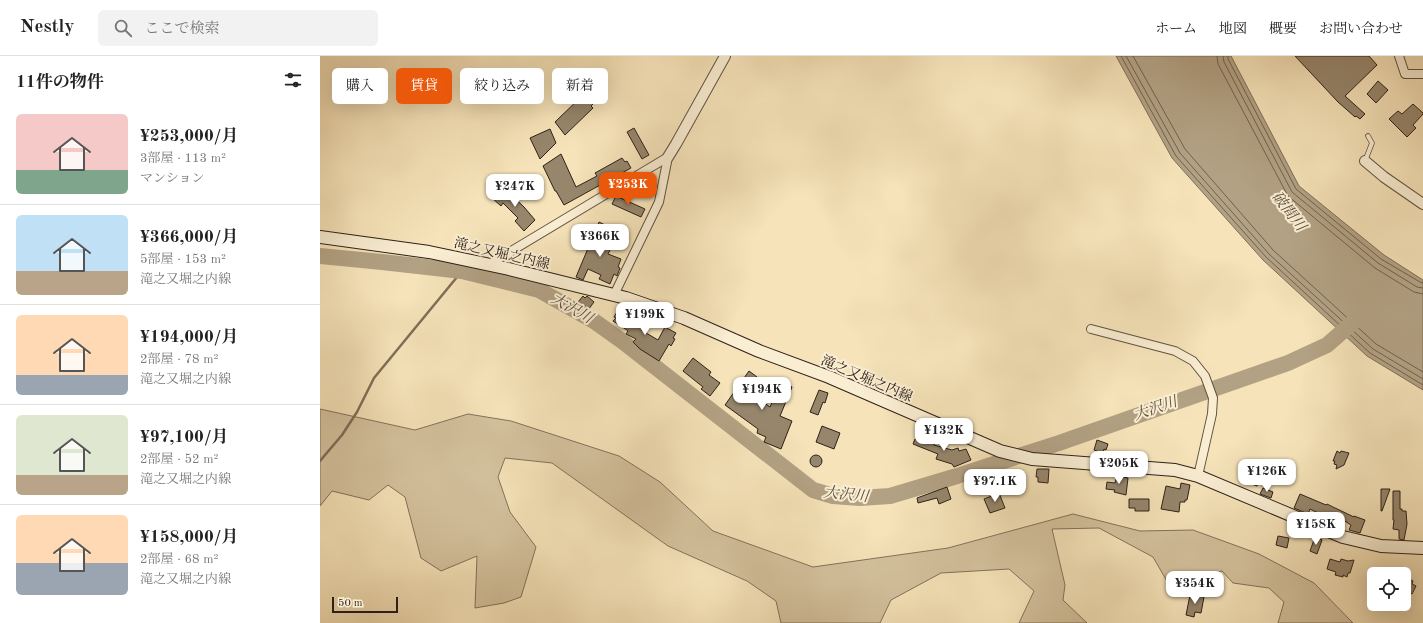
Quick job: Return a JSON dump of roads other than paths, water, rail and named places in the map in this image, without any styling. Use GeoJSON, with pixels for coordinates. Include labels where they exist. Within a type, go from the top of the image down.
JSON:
{"type":"FeatureCollection","features":[{"type":"Feature","properties":{"kind":"main road","name":"滝之又堀之内線"},"geometry":{"type":"LineString","coordinates":[[320,237],[429,252],[509,269],[614,295],[684,318],[759,351],[828,377],[1000,451],[1032,458],[1175,470],[1198,476],[1343,537],[1381,546],[1423,548]]}},
{"type":"Feature","properties":{"kind":"street"},"geometry":{"type":"LineString","coordinates":[[614,295],[659,202],[668,157],[725,56]]}},
{"type":"Feature","properties":{"kind":"street"},"geometry":{"type":"LineString","coordinates":[[1399,56],[1405,74],[1423,74]]}},
{"type":"Feature","properties":{"kind":"street"},"geometry":{"type":"LineString","coordinates":[[488,265],[668,157]]}},
{"type":"Feature","properties":{"kind":"street"},"geometry":{"type":"LineString","coordinates":[[1365,161],[1384,177],[1423,204]]}},
{"type":"Feature","properties":{"kind":"street"},"geometry":{"type":"LineString","coordinates":[[1091,329],[1175,351],[1193,361],[1205,377],[1213,398],[1212,414],[1198,476]]}},
{"type":"Feature","properties":{"kind":"lane"},"geometry":{"type":"LineString","coordinates":[[1365,161],[1372,146],[1368,136]]}},
{"type":"Feature","properties":{"kind":"water","name":"破間川"},"geometry":{"type":"Polygon","coordinates":[[[1116,56],[1231,56],[1299,186],[1384,255],[1423,280],[1423,390],[1367,356],[1263,260],[1172,158],[1116,56]]]}},
{"type":"Feature","properties":{"kind":"waterway","name":"大沢川"},"geometry":{"type":"LineString","coordinates":[[320,256],[462,271],[539,290],[594,321],[622,341],[813,490],[833,496],[860,498],[890,496],[957,476],[1059,443],[1288,363],[1327,345],[1358,318]]}},
{"type":"Feature","properties":{"kind":"waterway"},"geometry":{"type":"LineString","coordinates":[[320,461],[342,435],[357,412],[374,378],[462,271]]}}]}
